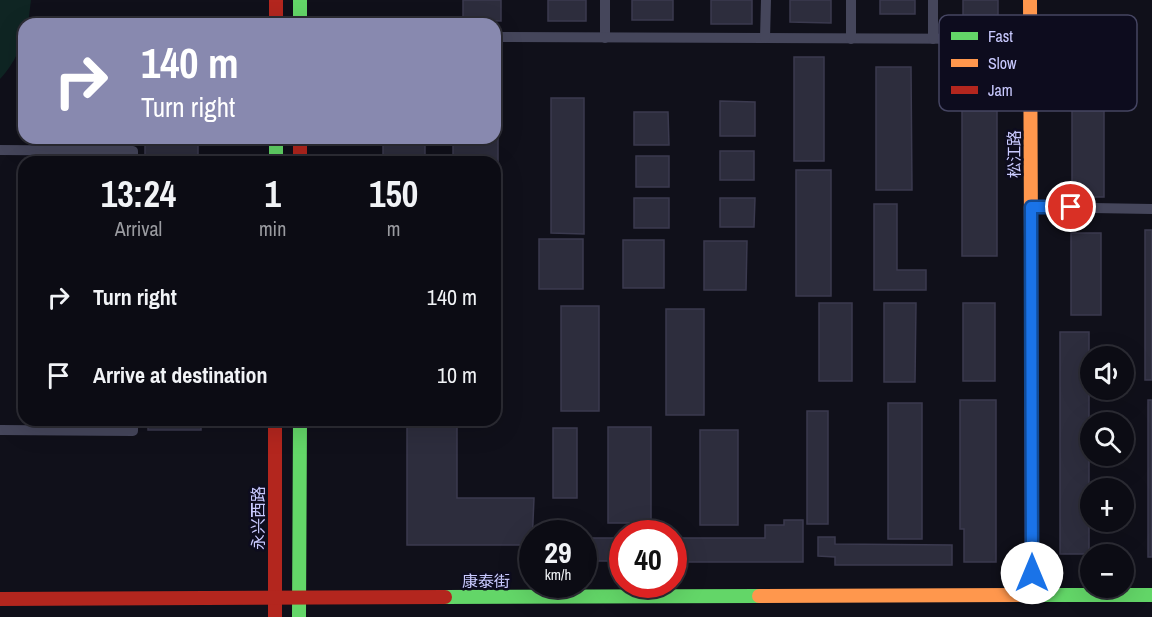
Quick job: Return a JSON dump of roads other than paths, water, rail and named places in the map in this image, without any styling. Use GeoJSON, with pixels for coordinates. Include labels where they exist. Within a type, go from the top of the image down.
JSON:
{"type":"FeatureCollection","features":[{"type":"Feature","properties":{"kind":"street"},"geometry":{"type":"LineString","coordinates":[[276,0],[276,18]]}},
{"type":"Feature","properties":{"kind":"street"},"geometry":{"type":"LineString","coordinates":[[300,0],[300,18]]}},
{"type":"Feature","properties":{"kind":"street","name":"松江路"},"geometry":{"type":"LineString","coordinates":[[1030,111],[1032,596]]}},
{"type":"Feature","properties":{"kind":"street","name":"永兴西路"},"geometry":{"type":"LineString","coordinates":[[275,426],[275,617]]}},
{"type":"Feature","properties":{"kind":"street"},"geometry":{"type":"LineString","coordinates":[[299,617],[300,426]]}},
{"type":"Feature","properties":{"kind":"street","name":"康泰街"},"geometry":{"type":"LineString","coordinates":[[0,599],[1152,595]]}},
{"type":"Feature","properties":{"kind":"lane"},"geometry":{"type":"LineString","coordinates":[[605,0],[605,38]]}},
{"type":"Feature","properties":{"kind":"lane"},"geometry":{"type":"LineString","coordinates":[[765,38],[766,0]]}},
{"type":"Feature","properties":{"kind":"lane"},"geometry":{"type":"LineString","coordinates":[[851,0],[851,39]]}},
{"type":"Feature","properties":{"kind":"lane"},"geometry":{"type":"LineString","coordinates":[[933,0],[933,39]]}},
{"type":"Feature","properties":{"kind":"lane"},"geometry":{"type":"LineString","coordinates":[[501,38],[939,39]]}},
{"type":"Feature","properties":{"kind":"lane"},"geometry":{"type":"LineString","coordinates":[[0,150],[134,151],[134,156]]}},
{"type":"Feature","properties":{"kind":"lane"},"geometry":{"type":"LineString","coordinates":[[1031,207],[1152,209]]}},
{"type":"Feature","properties":{"kind":"lane"},"geometry":{"type":"LineString","coordinates":[[0,430],[133,431],[133,426]]}}]}
